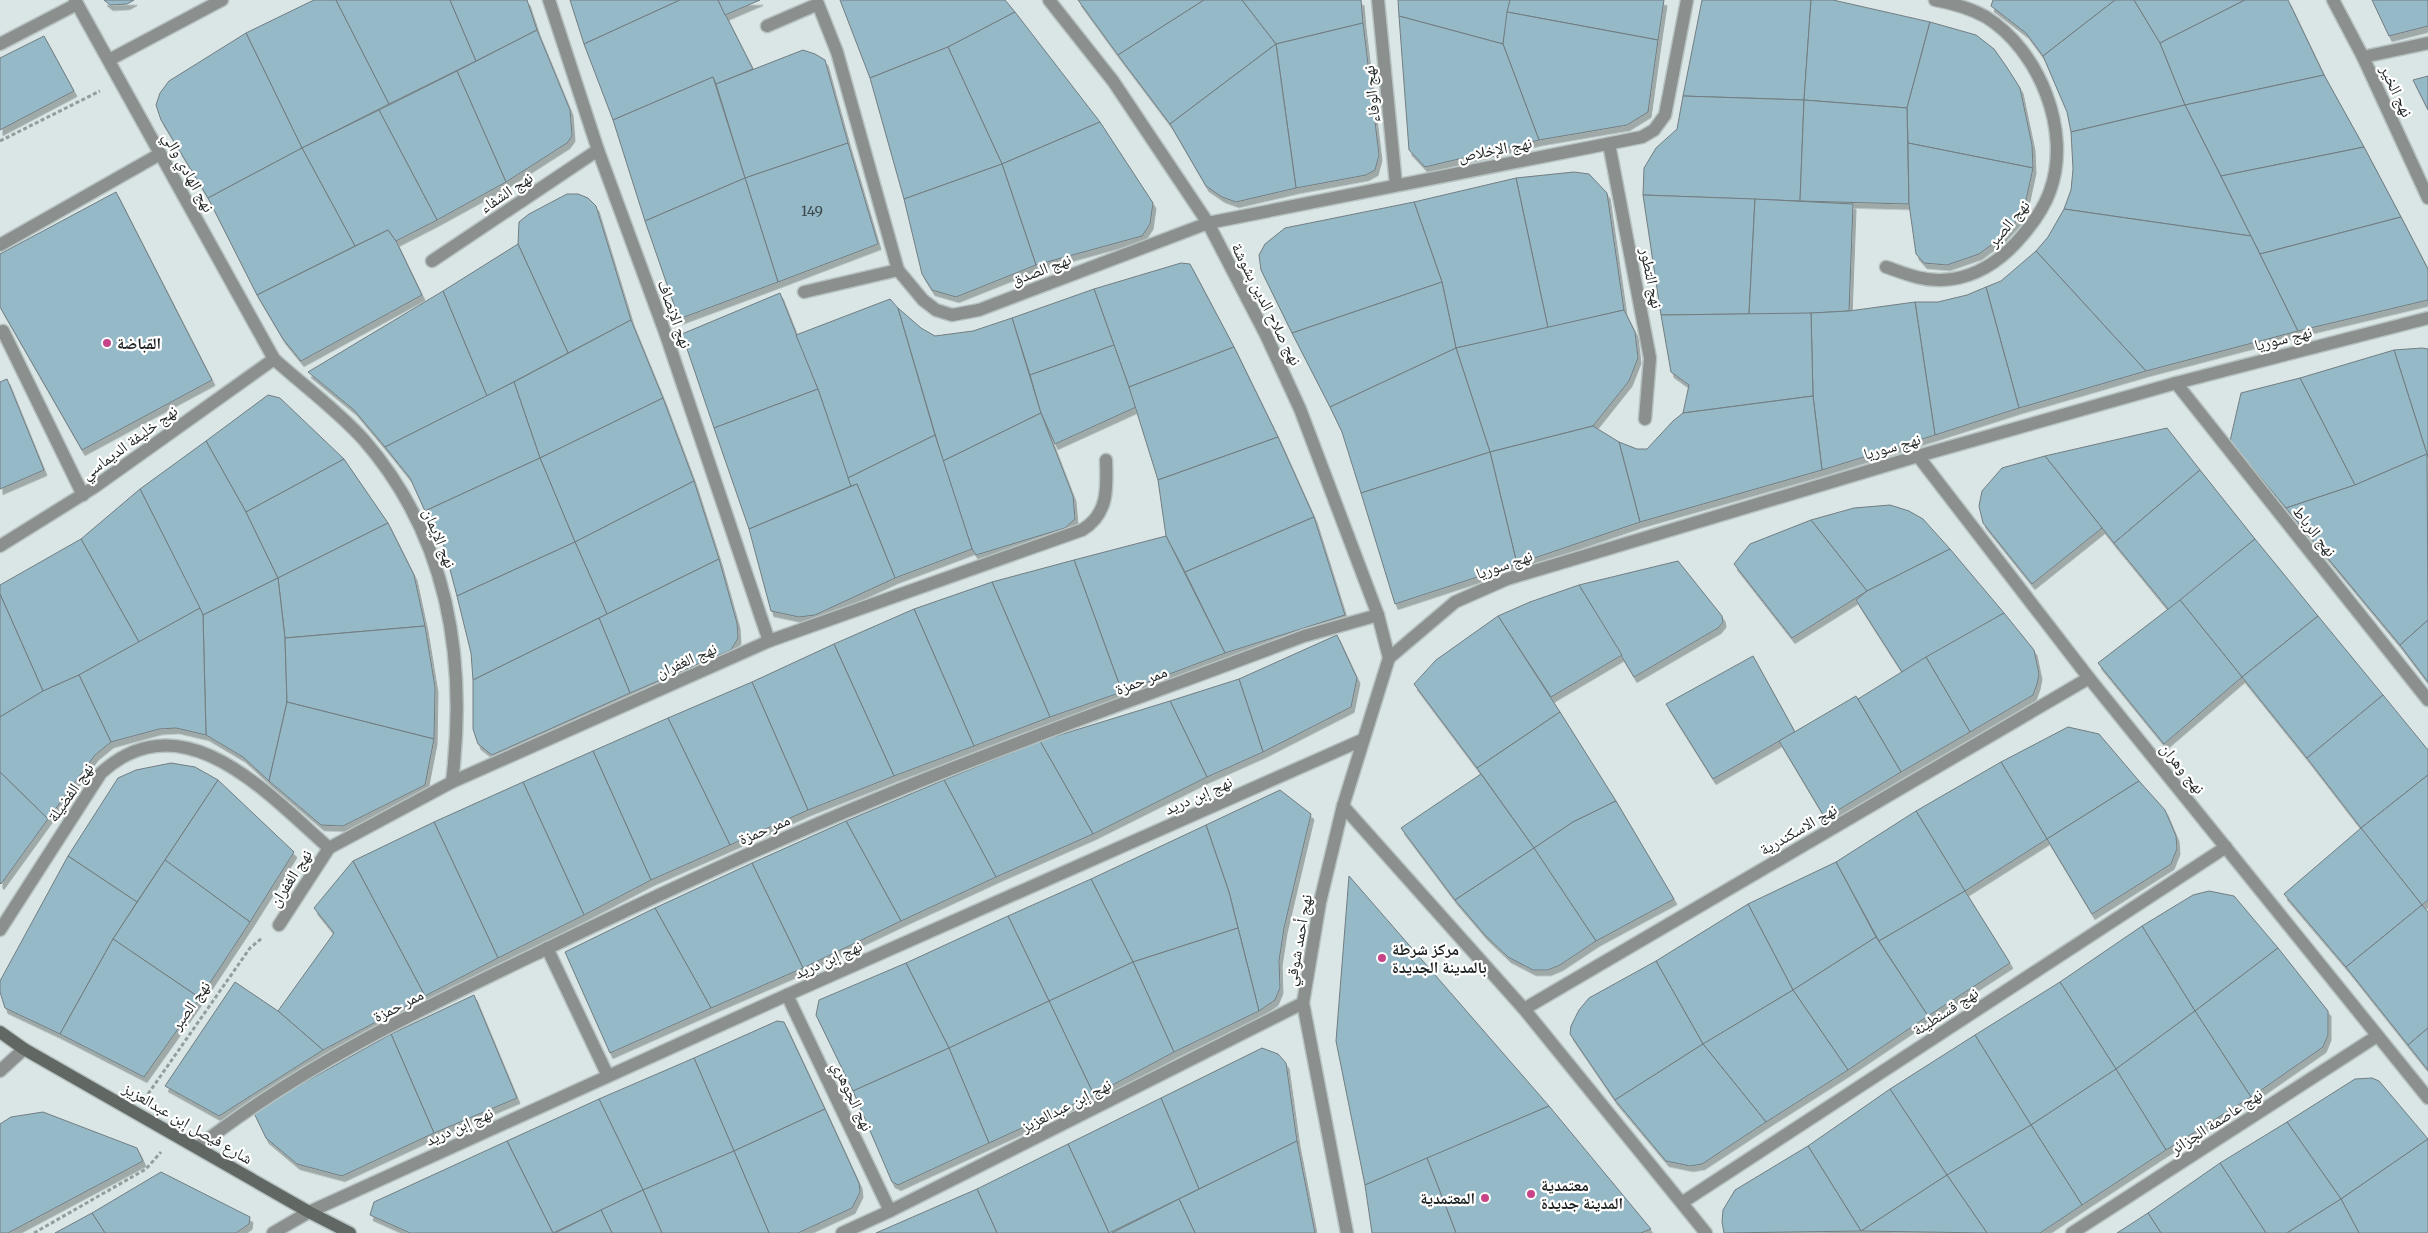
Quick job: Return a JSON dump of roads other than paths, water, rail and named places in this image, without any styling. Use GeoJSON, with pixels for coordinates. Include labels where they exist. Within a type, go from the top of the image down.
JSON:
{"type":"FeatureCollection","features":[{"type":"Feature","properties":{"kind":"main road","name":"شارع فيصل إبن عبدالعزيز"},"geometry":{"type":"LineString","coordinates":[[3,1036],[309,1212],[350,1233]]}},
{"type":"Feature","properties":{"kind":"street"},"geometry":{"type":"LineString","coordinates":[[109,60],[222,0]]}},
{"type":"Feature","properties":{"kind":"street","name":"نهج الإنصاف"},"geometry":{"type":"LineString","coordinates":[[549,0],[598,150],[669,344],[769,641]]}},
{"type":"Feature","properties":{"kind":"street","name":"نهج صلاح الدين بشوشة"},"geometry":{"type":"LineString","coordinates":[[1049,0],[1113,81],[1208,223],[1266,335],[1300,410],[1378,615],[1389,658]]}},
{"type":"Feature","properties":{"kind":"street","name":"نهج الوفاء"},"geometry":{"type":"LineString","coordinates":[[1378,0],[1396,185]]}},
{"type":"Feature","properties":{"kind":"street","name":"نهج الإخلاص"},"geometry":{"type":"LineString","coordinates":[[1208,223],[1635,140],[1648,134],[1665,115],[1687,0]]}},
{"type":"Feature","properties":{"kind":"street","name":"نهج الصبر"},"geometry":{"type":"LineString","coordinates":[[1886,267],[1923,279],[1940,280],[1958,279],[1995,264],[2014,246],[2042,209],[2051,190],[2054,176],[2056,151],[2055,124],[2041,82],[2028,59],[2015,42],[1985,17],[1935,0]]}},
{"type":"Feature","properties":{"kind":"street","name":"نهج الخير"},"geometry":{"type":"LineString","coordinates":[[2333,0],[2363,57],[2428,198]]}},
{"type":"Feature","properties":{"kind":"street"},"geometry":{"type":"LineString","coordinates":[[0,44],[76,2]]}},
{"type":"Feature","properties":{"kind":"street","name":"نهج الهادي والي"},"geometry":{"type":"LineString","coordinates":[[76,2],[274,359]]}},
{"type":"Feature","properties":{"kind":"street","name":"نهج الصدق"},"geometry":{"type":"LineString","coordinates":[[767,26],[818,4],[837,52],[898,270],[928,305],[943,313],[962,314],[979,310],[1208,223]]}},
{"type":"Feature","properties":{"kind":"street"},"geometry":{"type":"LineString","coordinates":[[2363,57],[2428,44]]}},
{"type":"Feature","properties":{"kind":"street","name":"نهج التطور"},"geometry":{"type":"LineString","coordinates":[[1610,144],[1650,358],[1645,418]]}},
{"type":"Feature","properties":{"kind":"street","name":"نهج الشفاء"},"geometry":{"type":"LineString","coordinates":[[432,261],[598,150]]}},
{"type":"Feature","properties":{"kind":"street"},"geometry":{"type":"LineString","coordinates":[[0,245],[160,154]]}},
{"type":"Feature","properties":{"kind":"street"},"geometry":{"type":"LineString","coordinates":[[804,292],[898,270]]}},
{"type":"Feature","properties":{"kind":"street","name":"نهج سوريا"},"geometry":{"type":"LineString","coordinates":[[1389,658],[1455,602],[1508,578],[1918,456],[2176,383],[2428,318]]}},
{"type":"Feature","properties":{"kind":"street"},"geometry":{"type":"LineString","coordinates":[[3,331],[83,494]]}},
{"type":"Feature","properties":{"kind":"street","name":"نهج خليفة الديماسي"},"geometry":{"type":"LineString","coordinates":[[0,546],[83,494],[274,359]]}},
{"type":"Feature","properties":{"kind":"street","name":"نهج الإيمان"},"geometry":{"type":"LineString","coordinates":[[274,359],[364,440],[398,487],[425,537],[438,569],[451,632],[457,716],[452,782]]}},
{"type":"Feature","properties":{"kind":"street","name":"نهج الرباط"},"geometry":{"type":"LineString","coordinates":[[2176,383],[2428,700]]}},
{"type":"Feature","properties":{"kind":"street","name":"نهج وهران"},"geometry":{"type":"LineString","coordinates":[[1918,456],[2089,678],[2428,1098]]}},
{"type":"Feature","properties":{"kind":"street","name":"نهج الغفران"},"geometry":{"type":"LineString","coordinates":[[279,925],[329,848],[452,782],[769,641],[1082,530],[1094,520],[1104,504],[1107,494],[1106,460]]}},
{"type":"Feature","properties":{"kind":"street","name":"ممر حمزة"},"geometry":{"type":"LineString","coordinates":[[198,1147],[248,1109],[325,1062],[547,948],[674,886],[876,799],[1304,636],[1378,615]]}},
{"type":"Feature","properties":{"kind":"street","name":"نهج أحمد شوقي"},"geometry":{"type":"LineString","coordinates":[[1347,1233],[1303,1003],[1320,902],[1343,806],[1389,658]]}},
{"type":"Feature","properties":{"kind":"street","name":"نهج الاسكندرية"},"geometry":{"type":"LineString","coordinates":[[1524,1009],[2089,678]]}},
{"type":"Feature","properties":{"kind":"street","name":"نهج إبن دريد"},"geometry":{"type":"LineString","coordinates":[[273,1233],[309,1212],[608,1076],[1362,740]]}},
{"type":"Feature","properties":{"kind":"street","name":"نهج الفضيلة"},"geometry":{"type":"LineString","coordinates":[[0,930],[101,773],[116,758],[136,750],[157,746],[174,746],[192,748],[218,758],[259,786],[329,848]]}},
{"type":"Feature","properties":{"kind":"street"},"geometry":{"type":"LineString","coordinates":[[1343,806],[1524,1009],[1683,1202],[1706,1233]]}},
{"type":"Feature","properties":{"kind":"street","name":"نهج قسنطينة"},"geometry":{"type":"LineString","coordinates":[[1683,1202],[2226,847]]}},
{"type":"Feature","properties":{"kind":"street"},"geometry":{"type":"LineString","coordinates":[[547,948],[608,1076]]}},
{"type":"Feature","properties":{"kind":"street","name":"نهج الجوهري"},"geometry":{"type":"LineString","coordinates":[[788,995],[890,1212]]}},
{"type":"Feature","properties":{"kind":"street","name":"نهج إبن عبدالعزيز"},"geometry":{"type":"LineString","coordinates":[[842,1233],[890,1212],[1303,1003]]}},
{"type":"Feature","properties":{"kind":"street","name":"نهج عاصمة الجزائر"},"geometry":{"type":"LineString","coordinates":[[2072,1233],[2377,1036]]}},
{"type":"Feature","properties":{"kind":"street"},"geometry":{"type":"LineString","coordinates":[[0,1070],[24,1049]]}},
{"type":"Feature","properties":{"kind":"place","name":"القباضة"},"geometry":{"type":"Point","coordinates":[107,343]}},
{"type":"Feature","properties":{"kind":"place","name":"مركز شرطة بالمدينة الجديدة"},"geometry":{"type":"Point","coordinates":[1382,958]}},
{"type":"Feature","properties":{"kind":"place","name":"معتمدية المدينة جديدة"},"geometry":{"type":"Point","coordinates":[1531,1194]}},
{"type":"Feature","properties":{"kind":"place","name":"المعتمدية"},"geometry":{"type":"Point","coordinates":[1485,1198]}}]}
